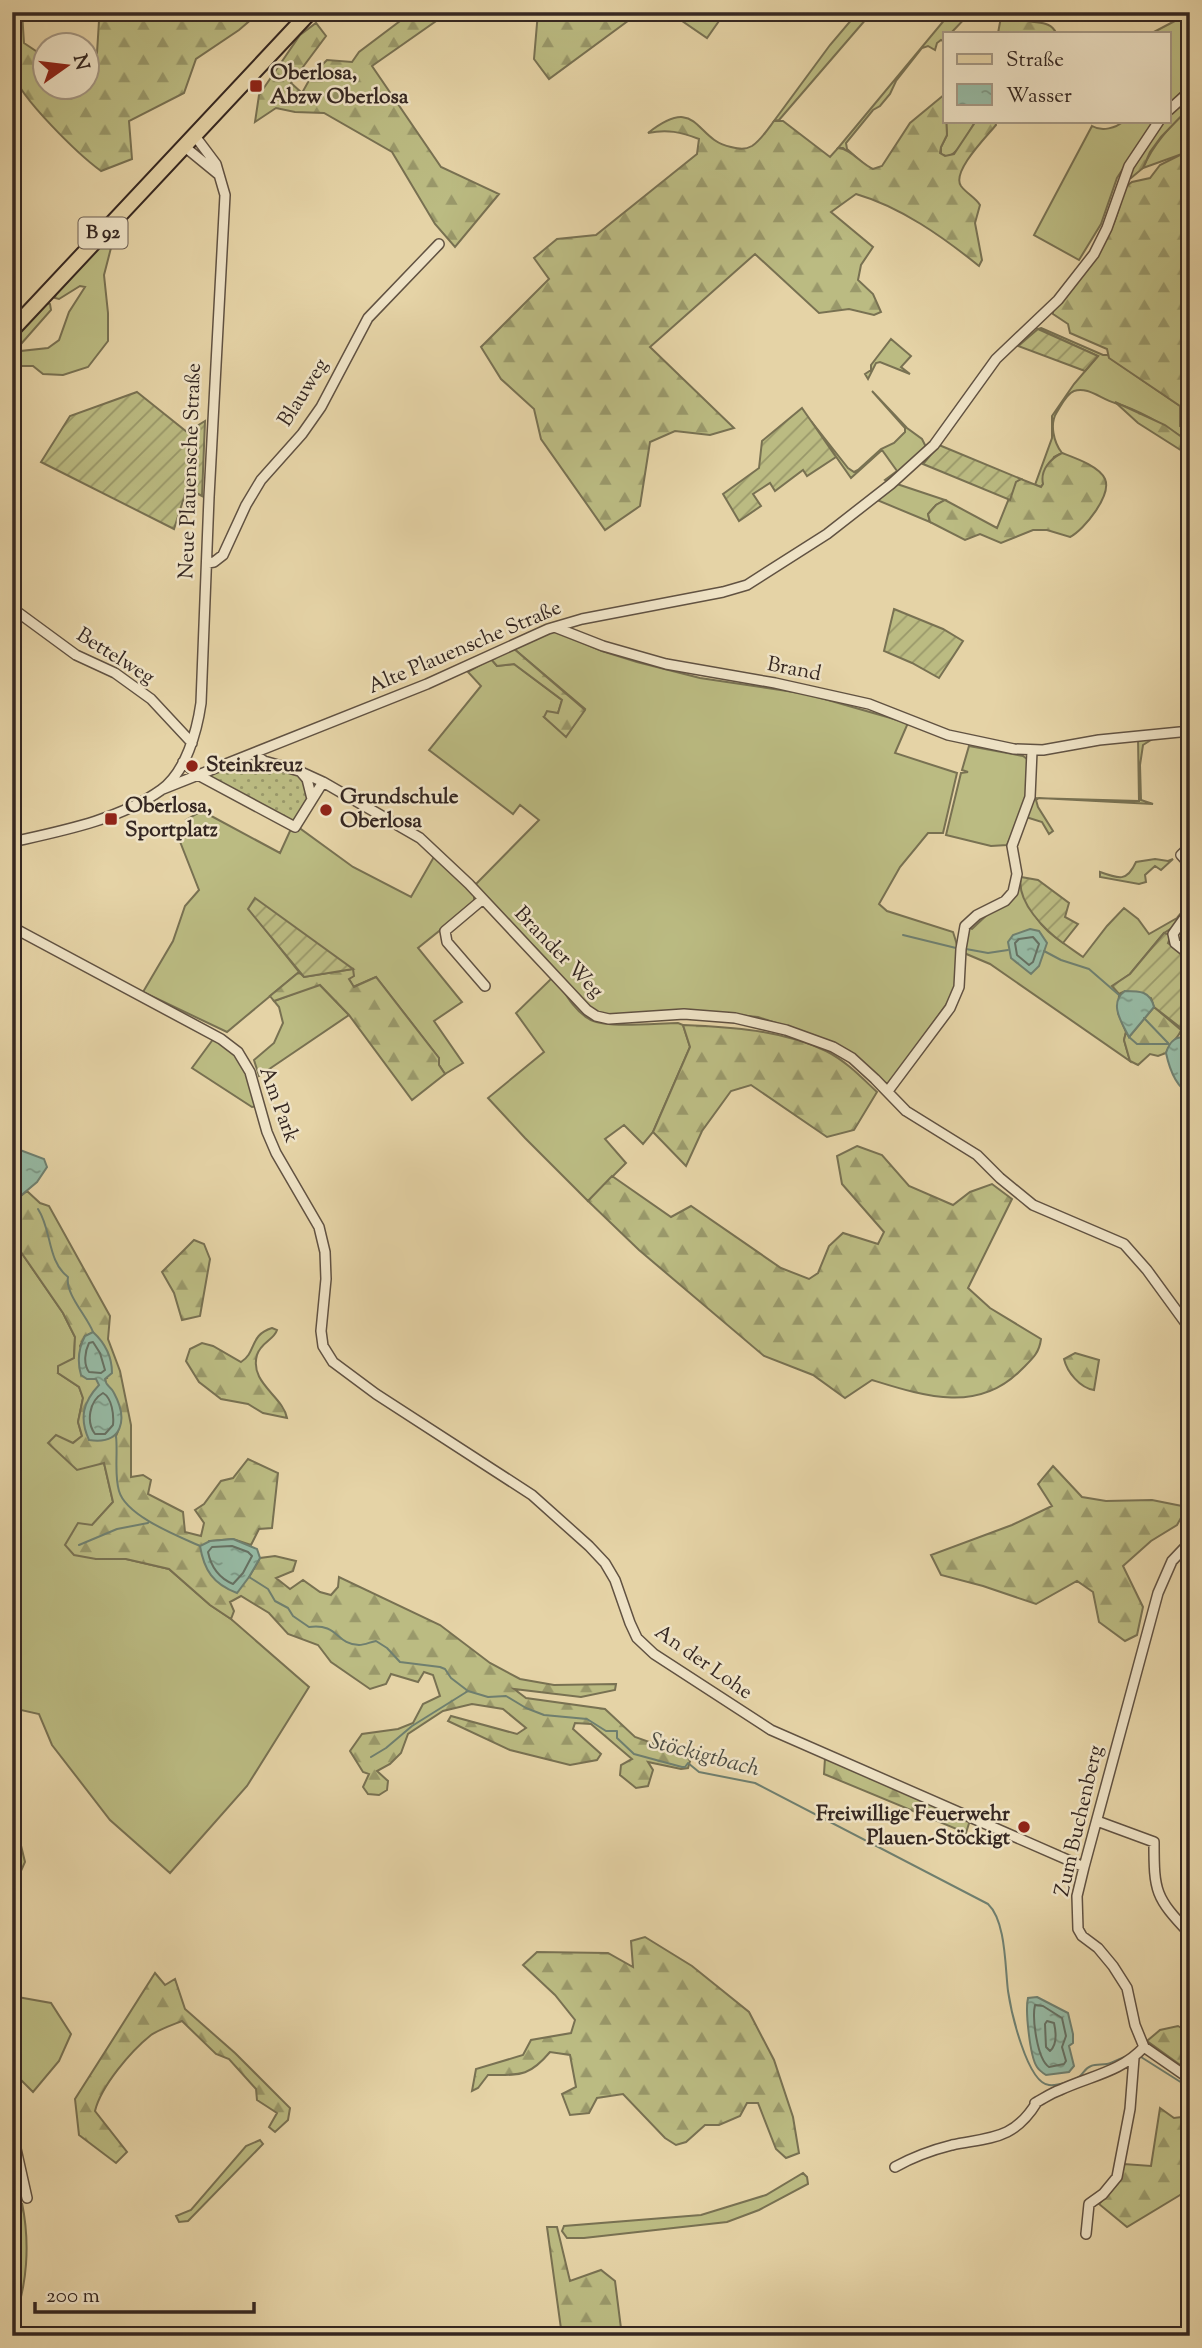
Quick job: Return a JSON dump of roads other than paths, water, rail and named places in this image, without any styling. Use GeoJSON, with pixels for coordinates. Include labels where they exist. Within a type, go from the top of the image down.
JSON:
{"type":"FeatureCollection","features":[{"type":"Feature","properties":{"kind":"main road","name":"B 92"},"geometry":{"type":"LineString","coordinates":[[12,330],[310,12]]}},
{"type":"Feature","properties":{"kind":"street"},"geometry":{"type":"LineString","coordinates":[[1170,109],[1190,90]]}},
{"type":"Feature","properties":{"kind":"street","name":"Alte Plauensche Straße"},"geometry":{"type":"LineString","coordinates":[[163,789],[428,684],[548,629],[582,619],[747,585],[827,534],[901,476],[934,445],[996,359],[1058,300],[1094,254],[1107,228],[1129,166],[1158,122]]}},
{"type":"Feature","properties":{"kind":"street","name":"Neue Plauensche Straße"},"geometry":{"type":"LineString","coordinates":[[12,842],[106,817],[163,789],[183,762],[192,743],[201,703],[225,208],[216,164],[190,141]]}},
{"type":"Feature","properties":{"kind":"street"},"geometry":{"type":"LineString","coordinates":[[190,141],[221,178]]}},
{"type":"Feature","properties":{"kind":"street","name":"Blauweg"},"geometry":{"type":"LineString","coordinates":[[208,563],[223,555],[261,480],[302,434],[321,407],[368,318],[439,244]]}},
{"type":"Feature","properties":{"kind":"street","name":"Bettelweg"},"geometry":{"type":"LineString","coordinates":[[12,608],[76,655],[115,673],[151,699],[192,743]]}},
{"type":"Feature","properties":{"kind":"street","name":"Brand"},"geometry":{"type":"LineString","coordinates":[[548,629],[561,628],[603,646],[666,664],[775,683],[869,704],[972,742],[1032,751],[1099,740],[1190,731]]}},
{"type":"Feature","properties":{"kind":"street"},"geometry":{"type":"LineString","coordinates":[[1032,751],[1030,797],[1012,846],[1017,874],[1013,892],[1005,901],[977,915],[965,926],[957,995],[888,1091],[906,1111],[977,1154],[1000,1178],[1033,1205],[1124,1244],[1147,1270],[1190,1329]]}},
{"type":"Feature","properties":{"kind":"street","name":"Brander Weg"},"geometry":{"type":"LineString","coordinates":[[254,754],[264,761],[299,771],[323,782],[420,838],[434,849],[587,1010],[596,1016],[609,1019],[684,1014],[757,1023],[833,1047],[852,1058],[888,1091]]}},
{"type":"Feature","properties":{"kind":"street"},"geometry":{"type":"LineString","coordinates":[[183,762],[198,775],[295,827],[323,782]]}},
{"type":"Feature","properties":{"kind":"street"},"geometry":{"type":"LineString","coordinates":[[299,771],[307,779],[312,799]]}},
{"type":"Feature","properties":{"kind":"street"},"geometry":{"type":"LineString","coordinates":[[1190,846],[1181,855],[1190,865]]}},
{"type":"Feature","properties":{"kind":"street"},"geometry":{"type":"LineString","coordinates":[[483,899],[445,931],[444,935],[485,986]]}},
{"type":"Feature","properties":{"kind":"street"},"geometry":{"type":"LineString","coordinates":[[1190,910],[1173,933],[1175,943],[1190,955]]}},
{"type":"Feature","properties":{"kind":"street","name":"Am Park"},"geometry":{"type":"LineString","coordinates":[[12,926],[221,1039],[238,1052],[250,1072],[267,1132],[276,1153],[319,1227],[326,1279],[321,1331],[323,1346],[333,1362],[376,1394]]}},
{"type":"Feature","properties":{"kind":"street","name":"An der Lohe"},"geometry":{"type":"LineString","coordinates":[[376,1394],[532,1494],[589,1546],[605,1563],[615,1580],[637,1638],[654,1654],[771,1730],[1084,1867]]}},
{"type":"Feature","properties":{"kind":"street","name":"Zum Buchenberg"},"geometry":{"type":"LineString","coordinates":[[1144,2047],[1135,2025],[1127,1988],[1114,1966],[1078,1929],[1077,1896],[1115,1745],[1158,1593],[1172,1561],[1190,1542]]}},
{"type":"Feature","properties":{"kind":"street"},"geometry":{"type":"LineString","coordinates":[[1097,1821],[1154,1842],[1156,1889],[1161,1901],[1190,1934]]}},
{"type":"Feature","properties":{"kind":"street"},"geometry":{"type":"LineString","coordinates":[[895,2167],[922,2154],[1004,2134],[1027,2119],[1035,2103],[1060,2090],[1100,2076],[1134,2058],[1144,2047],[1190,2079]]}},
{"type":"Feature","properties":{"kind":"street"},"geometry":{"type":"LineString","coordinates":[[1086,2234],[1089,2204],[1103,2194],[1117,2177],[1130,2109],[1134,2058]]}},
{"type":"Feature","properties":{"kind":"street"},"geometry":{"type":"LineString","coordinates":[[12,2131],[27,2198]]}},
{"type":"Feature","properties":{"kind":"water"},"geometry":{"type":"Polygon","coordinates":[[[1030,929],[1039,931],[1047,943],[1039,966],[1031,974],[1011,958],[1008,942],[1013,935],[1030,929]]]}},
{"type":"Feature","properties":{"kind":"water"},"geometry":{"type":"Polygon","coordinates":[[[1125,991],[1144,993],[1154,1007],[1129,1037],[1117,1007],[1117,1001],[1125,991]]]}},
{"type":"Feature","properties":{"kind":"water"},"geometry":{"type":"Polygon","coordinates":[[[1190,1037],[1190,1094],[1177,1082],[1166,1053],[1174,1040],[1190,1037]]]}},
{"type":"Feature","properties":{"kind":"water"},"geometry":{"type":"Polygon","coordinates":[[[12,1147],[44,1159],[47,1167],[37,1182],[12,1203],[12,1147]]]}},
{"type":"Feature","properties":{"kind":"water"},"geometry":{"type":"Polygon","coordinates":[[[93,1332],[109,1356],[112,1373],[105,1379],[106,1384],[114,1393],[121,1412],[120,1428],[116,1434],[100,1440],[89,1440],[84,1425],[86,1404],[99,1385],[96,1379],[87,1379],[81,1375],[79,1365],[85,1336],[93,1332]]]}},
{"type":"Feature","properties":{"kind":"water"},"geometry":{"type":"Polygon","coordinates":[[[233,1539],[257,1549],[260,1558],[237,1593],[211,1575],[200,1546],[210,1541],[233,1539]]]}},
{"type":"Feature","properties":{"kind":"water"},"geometry":{"type":"Polygon","coordinates":[[[1037,1997],[1068,2013],[1073,2034],[1073,2043],[1069,2046],[1074,2066],[1069,2072],[1046,2075],[1034,2062],[1027,2004],[1028,1998],[1037,1997]]]}},
{"type":"Feature","properties":{"kind":"waterway"},"geometry":{"type":"LineString","coordinates":[[903,935],[956,948]]}},
{"type":"Feature","properties":{"kind":"waterway"},"geometry":{"type":"LineString","coordinates":[[966,949],[988,953],[1008,950]]}},
{"type":"Feature","properties":{"kind":"waterway"},"geometry":{"type":"LineString","coordinates":[[1044,951],[1089,969],[1119,995]]}},
{"type":"Feature","properties":{"kind":"waterway"},"geometry":{"type":"LineString","coordinates":[[1144,1018],[1168,1043]]}},
{"type":"Feature","properties":{"kind":"waterway"},"geometry":{"type":"LineString","coordinates":[[1129,1037],[1137,1044],[1169,1044]]}},
{"type":"Feature","properties":{"kind":"waterway","name":"Stöckigtbach"},"geometry":{"type":"LineString","coordinates":[[38,1209],[46,1226],[56,1263],[68,1277],[73,1298],[93,1332]]}},
{"type":"Feature","properties":{"kind":"waterway","name":"Stöckigtbach"},"geometry":{"type":"LineString","coordinates":[[116,1436],[117,1478],[124,1500],[142,1517],[200,1546]]}},
{"type":"Feature","properties":{"kind":"waterway","name":"Stöckigtbach"},"geometry":{"type":"LineString","coordinates":[[79,1545],[117,1529],[148,1523]]}},
{"type":"Feature","properties":{"kind":"waterway","name":"Stöckigtbach"},"geometry":{"type":"LineString","coordinates":[[249,1577],[268,1589],[275,1601],[288,1608],[293,1616],[309,1627],[326,1628],[351,1644],[361,1645],[376,1641],[400,1662],[445,1669],[451,1678],[468,1691],[488,1697],[506,1696],[544,1715],[587,1719],[606,1731],[617,1731],[617,1738],[634,1754],[682,1767],[688,1763],[699,1772],[755,1783],[988,1904],[994,1912],[1001,1933],[1016,2029],[1027,2060],[1041,2081],[1049,2085],[1065,2083],[1077,2078],[1091,2066],[1110,2063],[1127,2056]]}},
{"type":"Feature","properties":{"kind":"waterway"},"geometry":{"type":"LineString","coordinates":[[371,1757],[412,1726],[468,1691]]}},
{"type":"Feature","properties":{"kind":"waterway","name":"Stöckigtbach"},"geometry":{"type":"LineString","coordinates":[[1141,2057],[1190,2088]]}},
{"type":"Feature","properties":{"kind":"place","name":"Oberlosa, Abzw Oberlosa"},"geometry":{"type":"Point","coordinates":[256,86]}},
{"type":"Feature","properties":{"kind":"place","name":"Steinkreuz"},"geometry":{"type":"Point","coordinates":[192,766]}},
{"type":"Feature","properties":{"kind":"place","name":"Grundschule Oberlosa"},"geometry":{"type":"Point","coordinates":[326,810]}},
{"type":"Feature","properties":{"kind":"place","name":"Oberlosa, Sportplatz"},"geometry":{"type":"Point","coordinates":[111,819]}},
{"type":"Feature","properties":{"kind":"place","name":"Freiwillige Feuerwehr Plauen-Stöckigt"},"geometry":{"type":"Point","coordinates":[1024,1827]}}]}
